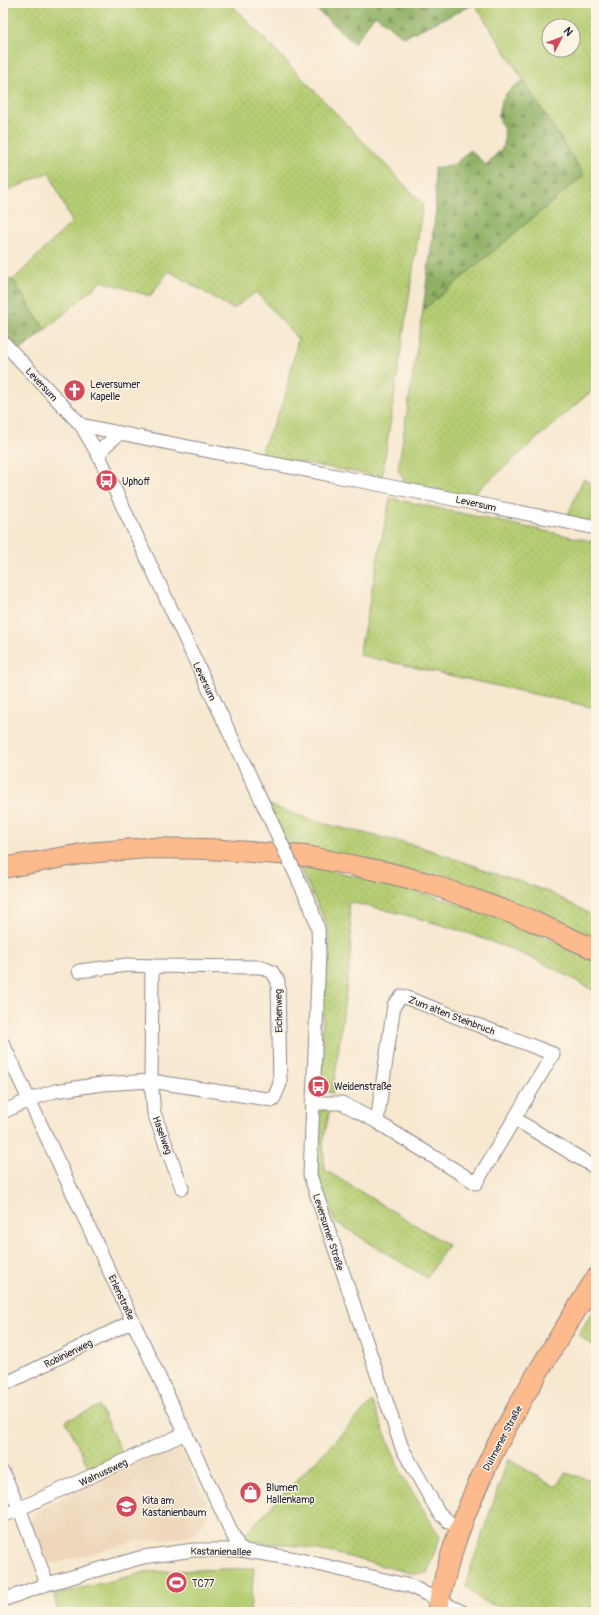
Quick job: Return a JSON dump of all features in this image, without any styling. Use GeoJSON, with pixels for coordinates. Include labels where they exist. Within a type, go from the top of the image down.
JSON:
{"type":"FeatureCollection","features":[{"type":"Feature","properties":{"kind":"main road"},"geometry":{"type":"LineString","coordinates":[[3,868],[87,853],[146,848],[208,849],[306,856],[385,872],[431,884],[528,919],[596,950]]}},
{"type":"Feature","properties":{"kind":"main road","name":"Dülmener Straße"},"geometry":{"type":"LineString","coordinates":[[438,1606],[460,1528],[482,1475],[511,1420],[596,1278]]}},
{"type":"Feature","properties":{"kind":"street","name":"Leversum"},"geometry":{"type":"LineString","coordinates":[[3,342],[81,425],[99,456],[311,907]]}},
{"type":"Feature","properties":{"kind":"street","name":"Leversum"},"geometry":{"type":"LineString","coordinates":[[81,425],[257,461],[388,485],[596,528]]}},
{"type":"Feature","properties":{"kind":"street"},"geometry":{"type":"LineString","coordinates":[[99,456],[105,446],[120,433]]}},
{"type":"Feature","properties":{"kind":"street","name":"Leversumer Straße"},"geometry":{"type":"LineString","coordinates":[[311,907],[318,929],[319,954],[310,1174],[402,1448],[439,1513],[449,1522],[460,1528]]}},
{"type":"Feature","properties":{"kind":"street","name":"Eichenweg"},"geometry":{"type":"LineString","coordinates":[[79,971],[127,965],[262,967],[272,972],[278,981],[280,1084],[273,1100],[151,1081]]}},
{"type":"Feature","properties":{"kind":"street"},"geometry":{"type":"LineString","coordinates":[[3,1112],[29,1100],[55,1091],[94,1085],[151,1081],[152,966]]}},
{"type":"Feature","properties":{"kind":"street","name":"Zum alten Steinbruch"},"geometry":{"type":"LineString","coordinates":[[312,1103],[342,1104],[378,1122],[476,1183],[553,1054],[402,996],[394,1006],[378,1122]]}},
{"type":"Feature","properties":{"kind":"street","name":"Erlenstraße"},"geometry":{"type":"LineString","coordinates":[[3,1044],[240,1550]]}},
{"type":"Feature","properties":{"kind":"street","name":"Haselweg"},"geometry":{"type":"LineString","coordinates":[[151,1081],[154,1113],[182,1188]]}},
{"type":"Feature","properties":{"kind":"street"},"geometry":{"type":"LineString","coordinates":[[515,1119],[596,1168]]}},
{"type":"Feature","properties":{"kind":"street","name":"Robinienweg"},"geometry":{"type":"LineString","coordinates":[[3,1384],[133,1321]]}},
{"type":"Feature","properties":{"kind":"street","name":"Walnussweg"},"geometry":{"type":"LineString","coordinates":[[20,1510],[186,1434]]}},
{"type":"Feature","properties":{"kind":"street"},"geometry":{"type":"LineString","coordinates":[[3,1473],[20,1510],[47,1584]]}},
{"type":"Feature","properties":{"kind":"street"},"geometry":{"type":"LineString","coordinates":[[3,1516],[20,1510]]}},
{"type":"Feature","properties":{"kind":"street","name":"Kastanienallee"},"geometry":{"type":"LineString","coordinates":[[3,1600],[47,1584],[143,1556],[168,1552],[240,1550],[296,1559],[410,1586],[438,1606],[462,1612]]}},
{"type":"Feature","properties":{"kind":"shaded area","name":"Kita am Kastanienbaum"},"geometry":{"type":"Polygon","coordinates":[[[168,1448],[181,1451],[206,1502],[207,1516],[201,1527],[195,1533],[183,1537],[137,1541],[57,1563],[47,1562],[43,1558],[29,1522],[34,1513],[73,1492],[168,1448]]]}},
{"type":"Feature","properties":{"kind":"green space"},"geometry":{"type":"Polygon","coordinates":[[[3,3],[230,3],[423,204],[382,477],[259,455],[284,401],[298,339],[256,292],[233,309],[169,271],[150,296],[102,281],[45,330],[13,280],[72,222],[49,172],[3,193],[3,3]]]}},
{"type":"Feature","properties":{"kind":"green space"},"geometry":{"type":"Polygon","coordinates":[[[321,3],[475,4],[404,37],[375,15],[354,43],[315,8],[321,3]]]}},
{"type":"Feature","properties":{"kind":"green space"},"geometry":{"type":"Polygon","coordinates":[[[474,3],[596,3],[596,387],[470,497],[405,483],[398,469],[423,310],[584,175],[474,3]]]}},
{"type":"Feature","properties":{"kind":"green space"},"geometry":{"type":"Polygon","coordinates":[[[523,81],[584,175],[423,310],[436,209],[434,168],[455,164],[470,150],[486,165],[504,146],[504,130],[499,118],[502,101],[513,87],[523,81]]]}},
{"type":"Feature","properties":{"kind":"green space"},"geometry":{"type":"Polygon","coordinates":[[[3,276],[13,280],[45,330],[15,355],[3,342],[3,276]]]}},
{"type":"Feature","properties":{"kind":"green space"},"geometry":{"type":"Polygon","coordinates":[[[595,474],[596,523],[567,517],[583,479],[592,483],[595,474]]]}},
{"type":"Feature","properties":{"kind":"green space"},"geometry":{"type":"Polygon","coordinates":[[[390,498],[596,542],[596,708],[359,655],[390,498]]]}},
{"type":"Feature","properties":{"kind":"green space"},"geometry":{"type":"Polygon","coordinates":[[[269,805],[317,822],[418,846],[549,892],[596,917],[596,941],[504,899],[452,881],[288,846],[269,805]]]}},
{"type":"Feature","properties":{"kind":"green space"},"geometry":{"type":"Polygon","coordinates":[[[298,865],[376,881],[414,891],[488,914],[524,928],[596,962],[596,992],[558,970],[489,941],[419,918],[348,902],[351,929],[350,959],[333,1093],[324,1091],[320,1084],[325,977],[329,941],[326,922],[298,865]]]}},
{"type":"Feature","properties":{"kind":"green space"},"geometry":{"type":"Polygon","coordinates":[[[321,1109],[330,1109],[323,1143],[325,1170],[448,1245],[427,1278],[334,1221],[331,1209],[323,1204],[315,1144],[321,1109]]]}},
{"type":"Feature","properties":{"kind":"green space"},"geometry":{"type":"Polygon","coordinates":[[[596,1306],[596,1348],[578,1335],[596,1306]]]}},
{"type":"Feature","properties":{"kind":"green space"},"geometry":{"type":"Polygon","coordinates":[[[372,1402],[402,1475],[440,1537],[427,1573],[414,1574],[315,1549],[256,1542],[243,1536],[372,1402]]]}},
{"type":"Feature","properties":{"kind":"green space"},"geometry":{"type":"Polygon","coordinates":[[[99,1406],[123,1455],[90,1471],[66,1421],[99,1406]]]}},
{"type":"Feature","properties":{"kind":"green space"},"geometry":{"type":"Polygon","coordinates":[[[508,1459],[556,1487],[565,1473],[591,1480],[596,1477],[596,1612],[514,1612],[480,1600],[465,1585],[508,1459]]]}},
{"type":"Feature","properties":{"kind":"green space","name":"TC77"},"geometry":{"type":"Polygon","coordinates":[[[254,1568],[250,1612],[58,1612],[54,1595],[146,1572],[254,1568]]]}},
{"type":"Feature","properties":{"kind":"place","name":"Leversumer Kapelle"},"geometry":{"type":"Point","coordinates":[74,390]}},
{"type":"Feature","properties":{"kind":"place","name":"Uphoff"},"geometry":{"type":"Point","coordinates":[106,481]}},
{"type":"Feature","properties":{"kind":"place","name":"Weidenstraße"},"geometry":{"type":"Point","coordinates":[319,1086]}},
{"type":"Feature","properties":{"kind":"place","name":"Blumen Hallenkamp"},"geometry":{"type":"Point","coordinates":[250,1493]}},
{"type":"Feature","properties":{"kind":"place","name":"Kita am Kastanienbaum"},"geometry":{"type":"Point","coordinates":[126,1506]}},
{"type":"Feature","properties":{"kind":"place","name":"TC77"},"geometry":{"type":"Point","coordinates":[176,1583]}}]}
